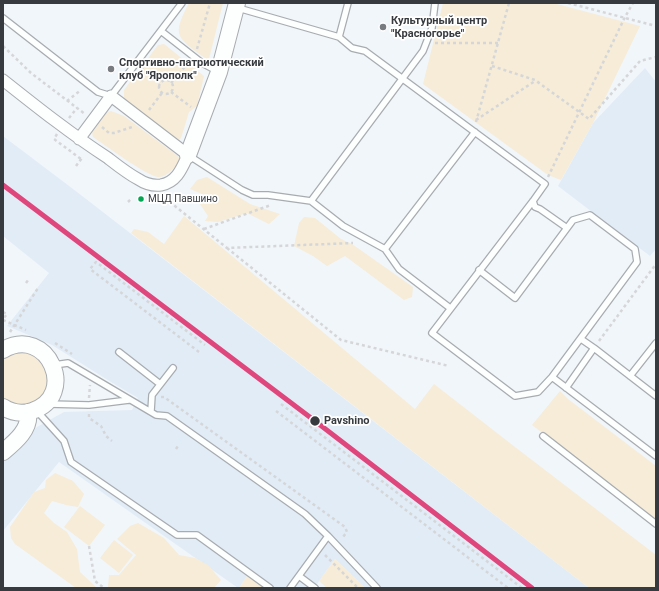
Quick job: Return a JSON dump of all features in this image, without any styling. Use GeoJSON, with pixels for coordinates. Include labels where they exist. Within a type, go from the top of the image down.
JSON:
{"type":"FeatureCollection","features":[{"type":"Feature","properties":{"kind":"street"},"geometry":{"type":"LineString","coordinates":[[3,80],[80,139],[138,179],[151,184],[160,185],[172,181],[179,174],[188,155],[219,72],[236,5]]}},
{"type":"Feature","properties":{"kind":"street"},"geometry":{"type":"LineString","coordinates":[[80,139],[111,96],[188,155]]}},
{"type":"Feature","properties":{"kind":"street"},"geometry":{"type":"LineString","coordinates":[[3,350],[20,344],[28,345],[43,352],[53,365],[56,382],[50,397],[36,409],[29,418],[25,430],[3,452]]}},
{"type":"Feature","properties":{"kind":"street"},"geometry":{"type":"LineString","coordinates":[[3,407],[12,412],[36,409]]}},
{"type":"Feature","properties":{"kind":"lane"},"geometry":{"type":"LineString","coordinates":[[3,18],[88,85],[98,92],[111,96],[182,3]]}},
{"type":"Feature","properties":{"kind":"lane"},"geometry":{"type":"LineString","coordinates":[[339,37],[348,3]]}},
{"type":"Feature","properties":{"kind":"lane"},"geometry":{"type":"LineString","coordinates":[[311,201],[423,51],[432,28],[435,3]]}},
{"type":"Feature","properties":{"kind":"lane"},"geometry":{"type":"LineString","coordinates":[[236,5],[339,37],[352,48],[365,51],[545,184],[533,201],[479,270],[450,308],[432,333],[515,396],[538,392],[552,377],[637,262],[635,249],[590,215],[573,220],[515,298],[479,270]]}},
{"type":"Feature","properties":{"kind":"lane"},"geometry":{"type":"LineString","coordinates":[[161,30],[202,63],[219,72]]}},
{"type":"Feature","properties":{"kind":"lane"},"geometry":{"type":"LineString","coordinates":[[385,249],[474,132]]}},
{"type":"Feature","properties":{"kind":"lane"},"geometry":{"type":"LineString","coordinates":[[188,155],[242,190],[253,195],[268,194],[311,201],[343,226],[385,249],[399,269],[450,308]]}},
{"type":"Feature","properties":{"kind":"lane"},"geometry":{"type":"LineString","coordinates":[[533,201],[535,207],[567,228]]}},
{"type":"Feature","properties":{"kind":"lane"},"geometry":{"type":"LineString","coordinates":[[581,339],[656,396]]}},
{"type":"Feature","properties":{"kind":"lane"},"geometry":{"type":"LineString","coordinates":[[630,376],[656,343]]}},
{"type":"Feature","properties":{"kind":"lane"},"geometry":{"type":"LineString","coordinates":[[566,388],[594,348]]}},
{"type":"Feature","properties":{"kind":"lane"},"geometry":{"type":"LineString","coordinates":[[119,352],[160,384]]}},
{"type":"Feature","properties":{"kind":"lane"},"geometry":{"type":"LineString","coordinates":[[53,365],[68,363],[156,415],[167,416],[305,514],[377,588]]}},
{"type":"Feature","properties":{"kind":"lane"},"geometry":{"type":"LineString","coordinates":[[151,411],[152,395],[173,368]]}},
{"type":"Feature","properties":{"kind":"lane"},"geometry":{"type":"LineString","coordinates":[[552,377],[656,456]]}},
{"type":"Feature","properties":{"kind":"lane"},"geometry":{"type":"LineString","coordinates":[[36,409],[130,400]]}},
{"type":"Feature","properties":{"kind":"lane"},"geometry":{"type":"LineString","coordinates":[[36,409],[64,442],[71,462],[177,535],[197,535],[270,588]]}},
{"type":"Feature","properties":{"kind":"lane"},"geometry":{"type":"LineString","coordinates":[[543,436],[656,524]]}},
{"type":"Feature","properties":{"kind":"lane"},"geometry":{"type":"LineString","coordinates":[[290,588],[328,536]]}},
{"type":"Feature","properties":{"kind":"lane"},"geometry":{"type":"LineString","coordinates":[[299,576],[315,588]]}},
{"type":"Feature","properties":{"kind":"path"},"geometry":{"type":"LineString","coordinates":[[474,132],[476,120],[509,3]]}},
{"type":"Feature","properties":{"kind":"path"},"geometry":{"type":"LineString","coordinates":[[568,3],[656,26]]}},
{"type":"Feature","properties":{"kind":"path"},"geometry":{"type":"LineString","coordinates":[[545,184],[633,3]]}},
{"type":"Feature","properties":{"kind":"path"},"geometry":{"type":"LineString","coordinates":[[426,43],[498,43]]}},
{"type":"Feature","properties":{"kind":"path"},"geometry":{"type":"LineString","coordinates":[[3,46],[31,73],[110,132],[114,133],[138,125],[162,93]]}},
{"type":"Feature","properties":{"kind":"path"},"geometry":{"type":"LineString","coordinates":[[492,66],[535,80],[589,119],[640,61],[656,57]]}},
{"type":"Feature","properties":{"kind":"path"},"geometry":{"type":"LineString","coordinates":[[136,64],[160,83]]}},
{"type":"Feature","properties":{"kind":"path"},"geometry":{"type":"LineString","coordinates":[[160,83],[166,80],[170,81],[172,84],[171,92]]}},
{"type":"Feature","properties":{"kind":"path"},"geometry":{"type":"LineString","coordinates":[[476,120],[535,80]]}},
{"type":"Feature","properties":{"kind":"path"},"geometry":{"type":"LineString","coordinates":[[160,83],[159,90],[162,93]]}},
{"type":"Feature","properties":{"kind":"path"},"geometry":{"type":"LineString","coordinates":[[67,101],[88,85]]}},
{"type":"Feature","properties":{"kind":"path"},"geometry":{"type":"LineString","coordinates":[[162,93],[165,94],[171,92]]}},
{"type":"Feature","properties":{"kind":"path"},"geometry":{"type":"LineString","coordinates":[[171,92],[191,107]]}},
{"type":"Feature","properties":{"kind":"path"},"geometry":{"type":"LineString","coordinates":[[66,122],[76,108]]}},
{"type":"Feature","properties":{"kind":"path"},"geometry":{"type":"LineString","coordinates":[[57,134],[54,139],[81,159]]}},
{"type":"Feature","properties":{"kind":"path"},"geometry":{"type":"LineString","coordinates":[[204,229],[271,205],[284,197]]}},
{"type":"Feature","properties":{"kind":"path"},"geometry":{"type":"LineString","coordinates":[[128,202],[132,198]]}},
{"type":"Feature","properties":{"kind":"path"},"geometry":{"type":"LineString","coordinates":[[165,198],[341,340],[449,366]]}},
{"type":"Feature","properties":{"kind":"path"},"geometry":{"type":"LineString","coordinates":[[227,248],[329,243],[372,243]]}},
{"type":"Feature","properties":{"kind":"path"},"geometry":{"type":"LineString","coordinates":[[199,352],[90,269],[92,264],[96,262],[205,345]]}},
{"type":"Feature","properties":{"kind":"path"},"geometry":{"type":"LineString","coordinates":[[594,348],[656,264]]}},
{"type":"Feature","properties":{"kind":"path"},"geometry":{"type":"LineString","coordinates":[[26,283],[29,279]]}},
{"type":"Feature","properties":{"kind":"path"},"geometry":{"type":"LineString","coordinates":[[15,326],[38,288]]}},
{"type":"Feature","properties":{"kind":"path"},"geometry":{"type":"LineString","coordinates":[[3,312],[6,314],[3,319]]}},
{"type":"Feature","properties":{"kind":"path"},"geometry":{"type":"LineString","coordinates":[[89,400],[90,383]]}},
{"type":"Feature","properties":{"kind":"path"},"geometry":{"type":"LineString","coordinates":[[281,404],[522,588]]}},
{"type":"Feature","properties":{"kind":"path"},"geometry":{"type":"LineString","coordinates":[[276,411],[508,588]]}},
{"type":"Feature","properties":{"kind":"path"},"geometry":{"type":"LineString","coordinates":[[89,415],[89,418],[101,426],[106,436],[112,441]]}},
{"type":"Feature","properties":{"kind":"path"},"geometry":{"type":"LineString","coordinates":[[88,546],[95,580],[104,588]]}},
{"type":"Feature","properties":{"kind":"path"},"geometry":{"type":"LineString","coordinates":[[318,549],[358,588]]}},
{"type":"Feature","properties":{"kind":"shaded area"},"geometry":{"type":"Polygon","coordinates":[[[189,3],[223,3],[209,59],[206,59],[189,46],[180,36],[180,23],[189,3]]]}},
{"type":"Feature","properties":{"kind":"shaded area"},"geometry":{"type":"Polygon","coordinates":[[[443,3],[553,3],[640,26],[593,123],[561,180],[548,175],[423,84],[443,3]]]}},
{"type":"Feature","properties":{"kind":"shaded area"},"geometry":{"type":"Polygon","coordinates":[[[164,44],[204,76],[197,106],[189,112],[181,138],[178,141],[124,100],[124,90],[158,45],[164,44]]]}},
{"type":"Feature","properties":{"kind":"shaded area"},"geometry":{"type":"Polygon","coordinates":[[[645,68],[656,82],[656,249],[650,256],[558,186],[593,123],[645,68]]]}},
{"type":"Feature","properties":{"kind":"shaded area"},"geometry":{"type":"Polygon","coordinates":[[[111,111],[124,116],[178,156],[180,161],[167,174],[158,177],[136,166],[93,137],[92,133],[107,112],[111,111]]]}},
{"type":"Feature","properties":{"kind":"shaded area"},"geometry":{"type":"Polygon","coordinates":[[[3,136],[589,588],[365,588],[335,559],[314,588],[270,588],[249,573],[238,588],[59,462],[3,531],[3,461],[37,427],[64,412],[132,410],[138,398],[52,345],[7,326],[49,273],[3,236],[3,136]]]}},
{"type":"Feature","properties":{"kind":"shaded area"},"geometry":{"type":"Polygon","coordinates":[[[207,177],[250,204],[280,214],[269,224],[247,213],[218,222],[205,221],[208,216],[200,204],[208,201],[202,194],[190,189],[197,180],[207,177]]]}},
{"type":"Feature","properties":{"kind":"shaded area"},"geometry":{"type":"Polygon","coordinates":[[[184,216],[415,409],[434,384],[656,555],[656,588],[589,588],[131,233],[134,229],[148,232],[164,244],[184,216]]]}},
{"type":"Feature","properties":{"kind":"shaded area"},"geometry":{"type":"Polygon","coordinates":[[[304,217],[315,218],[341,239],[352,244],[413,287],[412,297],[404,300],[345,256],[327,266],[313,256],[294,246],[299,223],[304,217]]]}},
{"type":"Feature","properties":{"kind":"shaded area"},"geometry":{"type":"Polygon","coordinates":[[[19,350],[36,354],[48,368],[46,394],[24,408],[3,401],[3,357],[19,350]]]}},
{"type":"Feature","properties":{"kind":"shaded area"},"geometry":{"type":"Polygon","coordinates":[[[560,391],[568,399],[656,466],[656,520],[532,425],[560,391]]]}},
{"type":"Feature","properties":{"kind":"shaded area"},"geometry":{"type":"Polygon","coordinates":[[[55,473],[73,481],[84,494],[78,507],[52,501],[44,513],[54,523],[67,532],[77,549],[80,572],[97,588],[76,588],[15,544],[11,538],[10,527],[34,492],[45,488],[46,480],[55,473]]]}},
{"type":"Feature","properties":{"kind":"shaded area"},"geometry":{"type":"Polygon","coordinates":[[[80,506],[105,525],[89,546],[64,527],[80,506]]]}},
{"type":"Feature","properties":{"kind":"shaded area"},"geometry":{"type":"Polygon","coordinates":[[[138,523],[164,538],[179,555],[195,558],[208,565],[221,580],[214,588],[108,587],[109,575],[119,575],[136,555],[117,539],[130,526],[138,523]]]}},
{"type":"Feature","properties":{"kind":"shaded area"},"geometry":{"type":"Polygon","coordinates":[[[114,540],[133,555],[119,573],[100,558],[114,540]]]}},
{"type":"Feature","properties":{"kind":"shaded area"},"geometry":{"type":"Polygon","coordinates":[[[335,559],[365,588],[327,588],[319,581],[335,559]]]}},
{"type":"Feature","properties":{"kind":"shaded area"},"geometry":{"type":"Polygon","coordinates":[[[249,573],[270,588],[239,588],[249,573]]]}},
{"type":"Feature","properties":{"kind":"transit line"},"geometry":{"type":"LineString","coordinates":[[3,185],[315,421],[532,588]]}},
{"type":"Feature","properties":{"kind":"place","name":"Культурный центр \"Красногорье\""},"geometry":{"type":"Point","coordinates":[383,27]}},
{"type":"Feature","properties":{"kind":"place","name":"Спортивно-патриотический клуб \"Ярополк\""},"geometry":{"type":"Point","coordinates":[111,69]}},
{"type":"Feature","properties":{"kind":"place","name":"МЦД Павшино"},"geometry":{"type":"Point","coordinates":[141,199]}},
{"type":"Feature","properties":{"kind":"place","name":"Pavshino"},"geometry":{"type":"Point","coordinates":[315,421]}}]}
